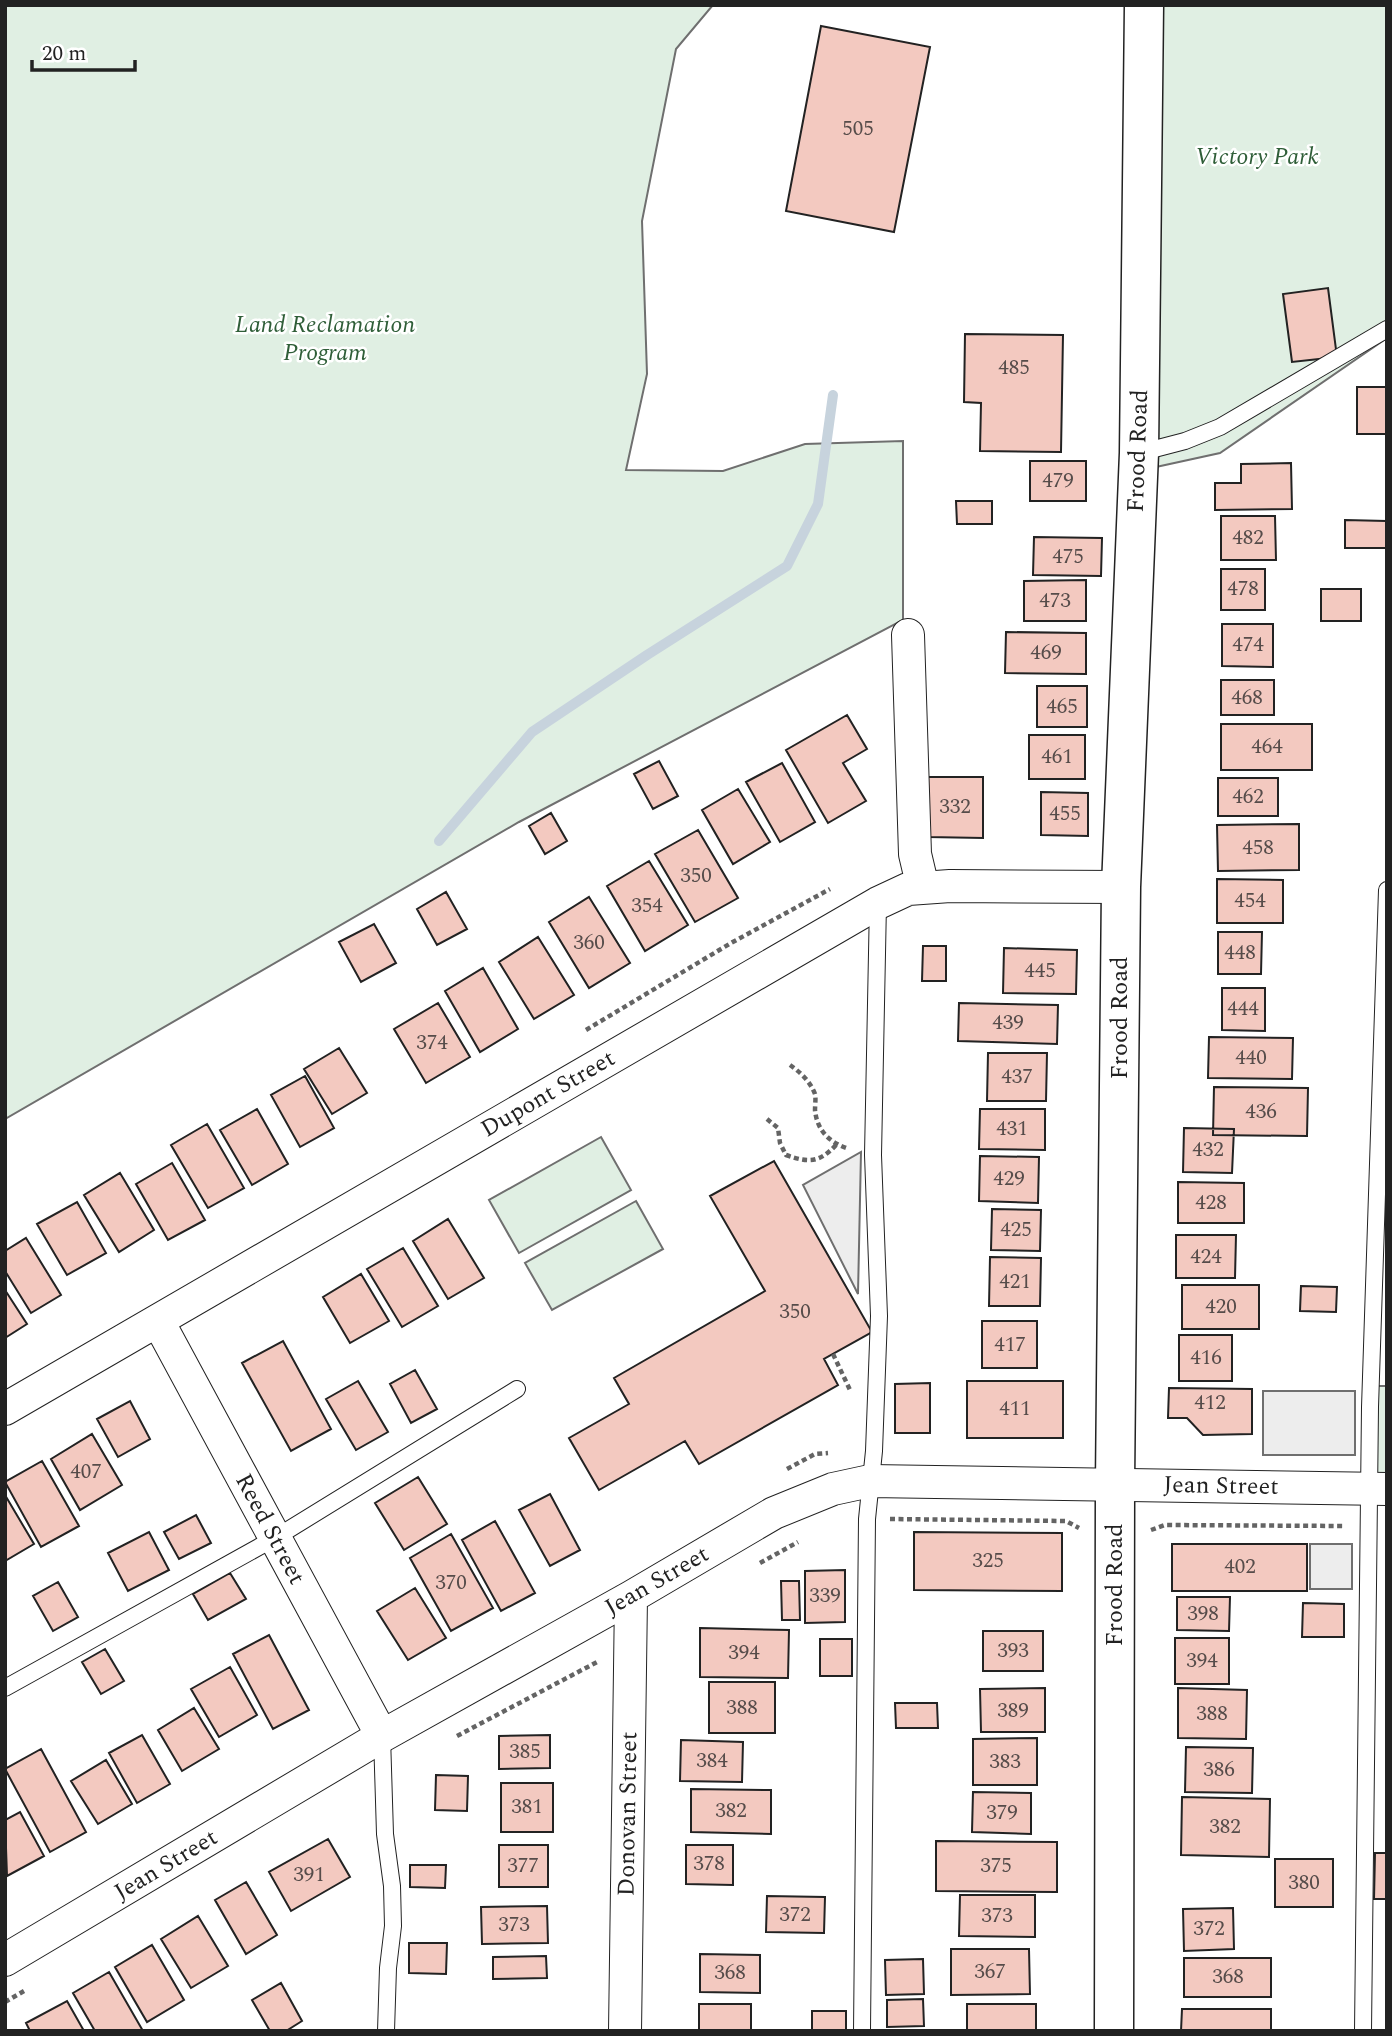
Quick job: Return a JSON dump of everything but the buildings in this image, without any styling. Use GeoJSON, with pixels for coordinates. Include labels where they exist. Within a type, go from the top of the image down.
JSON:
{"type":"FeatureCollection","features":[{"type":"Feature","properties":{"kind":"street","name":"Frood Road"},"geometry":{"type":"LineString","coordinates":[[1114,2031],[1115,1484],[1121,887],[1139,453],[1144,5]]}},
{"type":"Feature","properties":{"kind":"street"},"geometry":{"type":"LineString","coordinates":[[908,635],[915,855],[923,888]]}},
{"type":"Feature","properties":{"kind":"street","name":"Dupont Street"},"geometry":{"type":"LineString","coordinates":[[5,1409],[878,903],[908,889],[950,886],[1121,887]]}},
{"type":"Feature","properties":{"kind":"street","name":"Reed Street"},"geometry":{"type":"LineString","coordinates":[[158,1321],[382,1736]]}},
{"type":"Feature","properties":{"kind":"street","name":"Jean Street"},"geometry":{"type":"LineString","coordinates":[[5,1960],[382,1736],[631,1597],[774,1513],[832,1489],[870,1481],[1379,1489]]}},
{"type":"Feature","properties":{"kind":"street","name":"Donovan Street"},"geometry":{"type":"LineString","coordinates":[[625,2031],[631,1597]]}},
{"type":"Feature","properties":{"kind":"lane"},"geometry":{"type":"LineString","coordinates":[[1139,453],[1220,428],[1387,329]]}},
{"type":"Feature","properties":{"kind":"lane"},"geometry":{"type":"LineString","coordinates":[[1363,2031],[1370,1527],[1379,1489],[1370,1407],[1387,890]]}},
{"type":"Feature","properties":{"kind":"lane"},"geometry":{"type":"LineString","coordinates":[[862,2031],[867,1519],[874,1451],[880,1316],[873,1155],[878,903]]}},
{"type":"Feature","properties":{"kind":"lane"},"geometry":{"type":"LineString","coordinates":[[5,1688],[275,1538],[517,1389]]}},
{"type":"Feature","properties":{"kind":"lane"},"geometry":{"type":"LineString","coordinates":[[382,1736],[385,1834],[392,1886],[393,1926],[388,1968],[386,2031]]}},
{"type":"Feature","properties":{"kind":"path"},"geometry":{"type":"LineString","coordinates":[[790,1065],[802,1072],[815,1095],[815,1114],[822,1132],[836,1145],[873,1155]]}},
{"type":"Feature","properties":{"kind":"path"},"geometry":{"type":"LineString","coordinates":[[767,1119],[778,1128],[780,1143],[786,1155],[801,1161],[816,1161],[827,1155],[836,1145]]}},
{"type":"Feature","properties":{"kind":"path"},"geometry":{"type":"LineString","coordinates":[[867,1519],[1066,1521],[1080,1529]]}},
{"type":"Feature","properties":{"kind":"path"},"geometry":{"type":"LineString","coordinates":[[1149,1531],[1165,1525],[1370,1527]]}},
{"type":"Feature","properties":{"kind":"path"},"geometry":{"type":"LineString","coordinates":[[749,1570],[803,1539]]}},
{"type":"Feature","properties":{"kind":"path"},"geometry":{"type":"LineString","coordinates":[[456,1737],[630,1645]]}},
{"type":"Feature","properties":{"kind":"path"},"geometry":{"type":"LineString","coordinates":[[5,2002],[28,1988]]}},
{"type":"Feature","properties":{"kind":"green space","name":"Land Reclamation Program"},"geometry":{"type":"Polygon","coordinates":[[[5,5],[713,5],[676,49],[642,221],[647,374],[626,470],[723,471],[805,444],[903,441],[903,620],[519,822],[5,1119],[5,5]]]}},
{"type":"Feature","properties":{"kind":"green space","name":"Victory Park"},"geometry":{"type":"Polygon","coordinates":[[[1129,5],[1387,5],[1387,338],[1220,453],[1124,474],[1129,5]]]}},
{"type":"Feature","properties":{"kind":"green space"},"geometry":{"type":"Polygon","coordinates":[[[601,1137],[631,1190],[519,1253],[489,1200],[601,1137]]]}},
{"type":"Feature","properties":{"kind":"green space"},"geometry":{"type":"Polygon","coordinates":[[[636,1201],[663,1249],[552,1310],[525,1263],[636,1201]]]}},
{"type":"Feature","properties":{"kind":"green space"},"geometry":{"type":"Polygon","coordinates":[[[1368,1386],[1387,1386],[1387,1492],[1369,1491],[1368,1386]]]}},
{"type":"Feature","properties":{"kind":"shaded area"},"geometry":{"type":"Polygon","coordinates":[[[861,1152],[858,1294],[803,1185],[861,1152]]]}},
{"type":"Feature","properties":{"kind":"shaded area"},"geometry":{"type":"Polygon","coordinates":[[[1263,1391],[1355,1391],[1355,1455],[1263,1455],[1263,1391]]]}},
{"type":"Feature","properties":{"kind":"shaded area"},"geometry":{"type":"Polygon","coordinates":[[[1310,1544],[1352,1544],[1352,1589],[1310,1589],[1310,1544]]]}},
{"type":"Feature","properties":{"kind":"waterway"},"geometry":{"type":"LineString","coordinates":[[439,841],[532,732],[787,566],[818,504],[833,395]]}}]}
